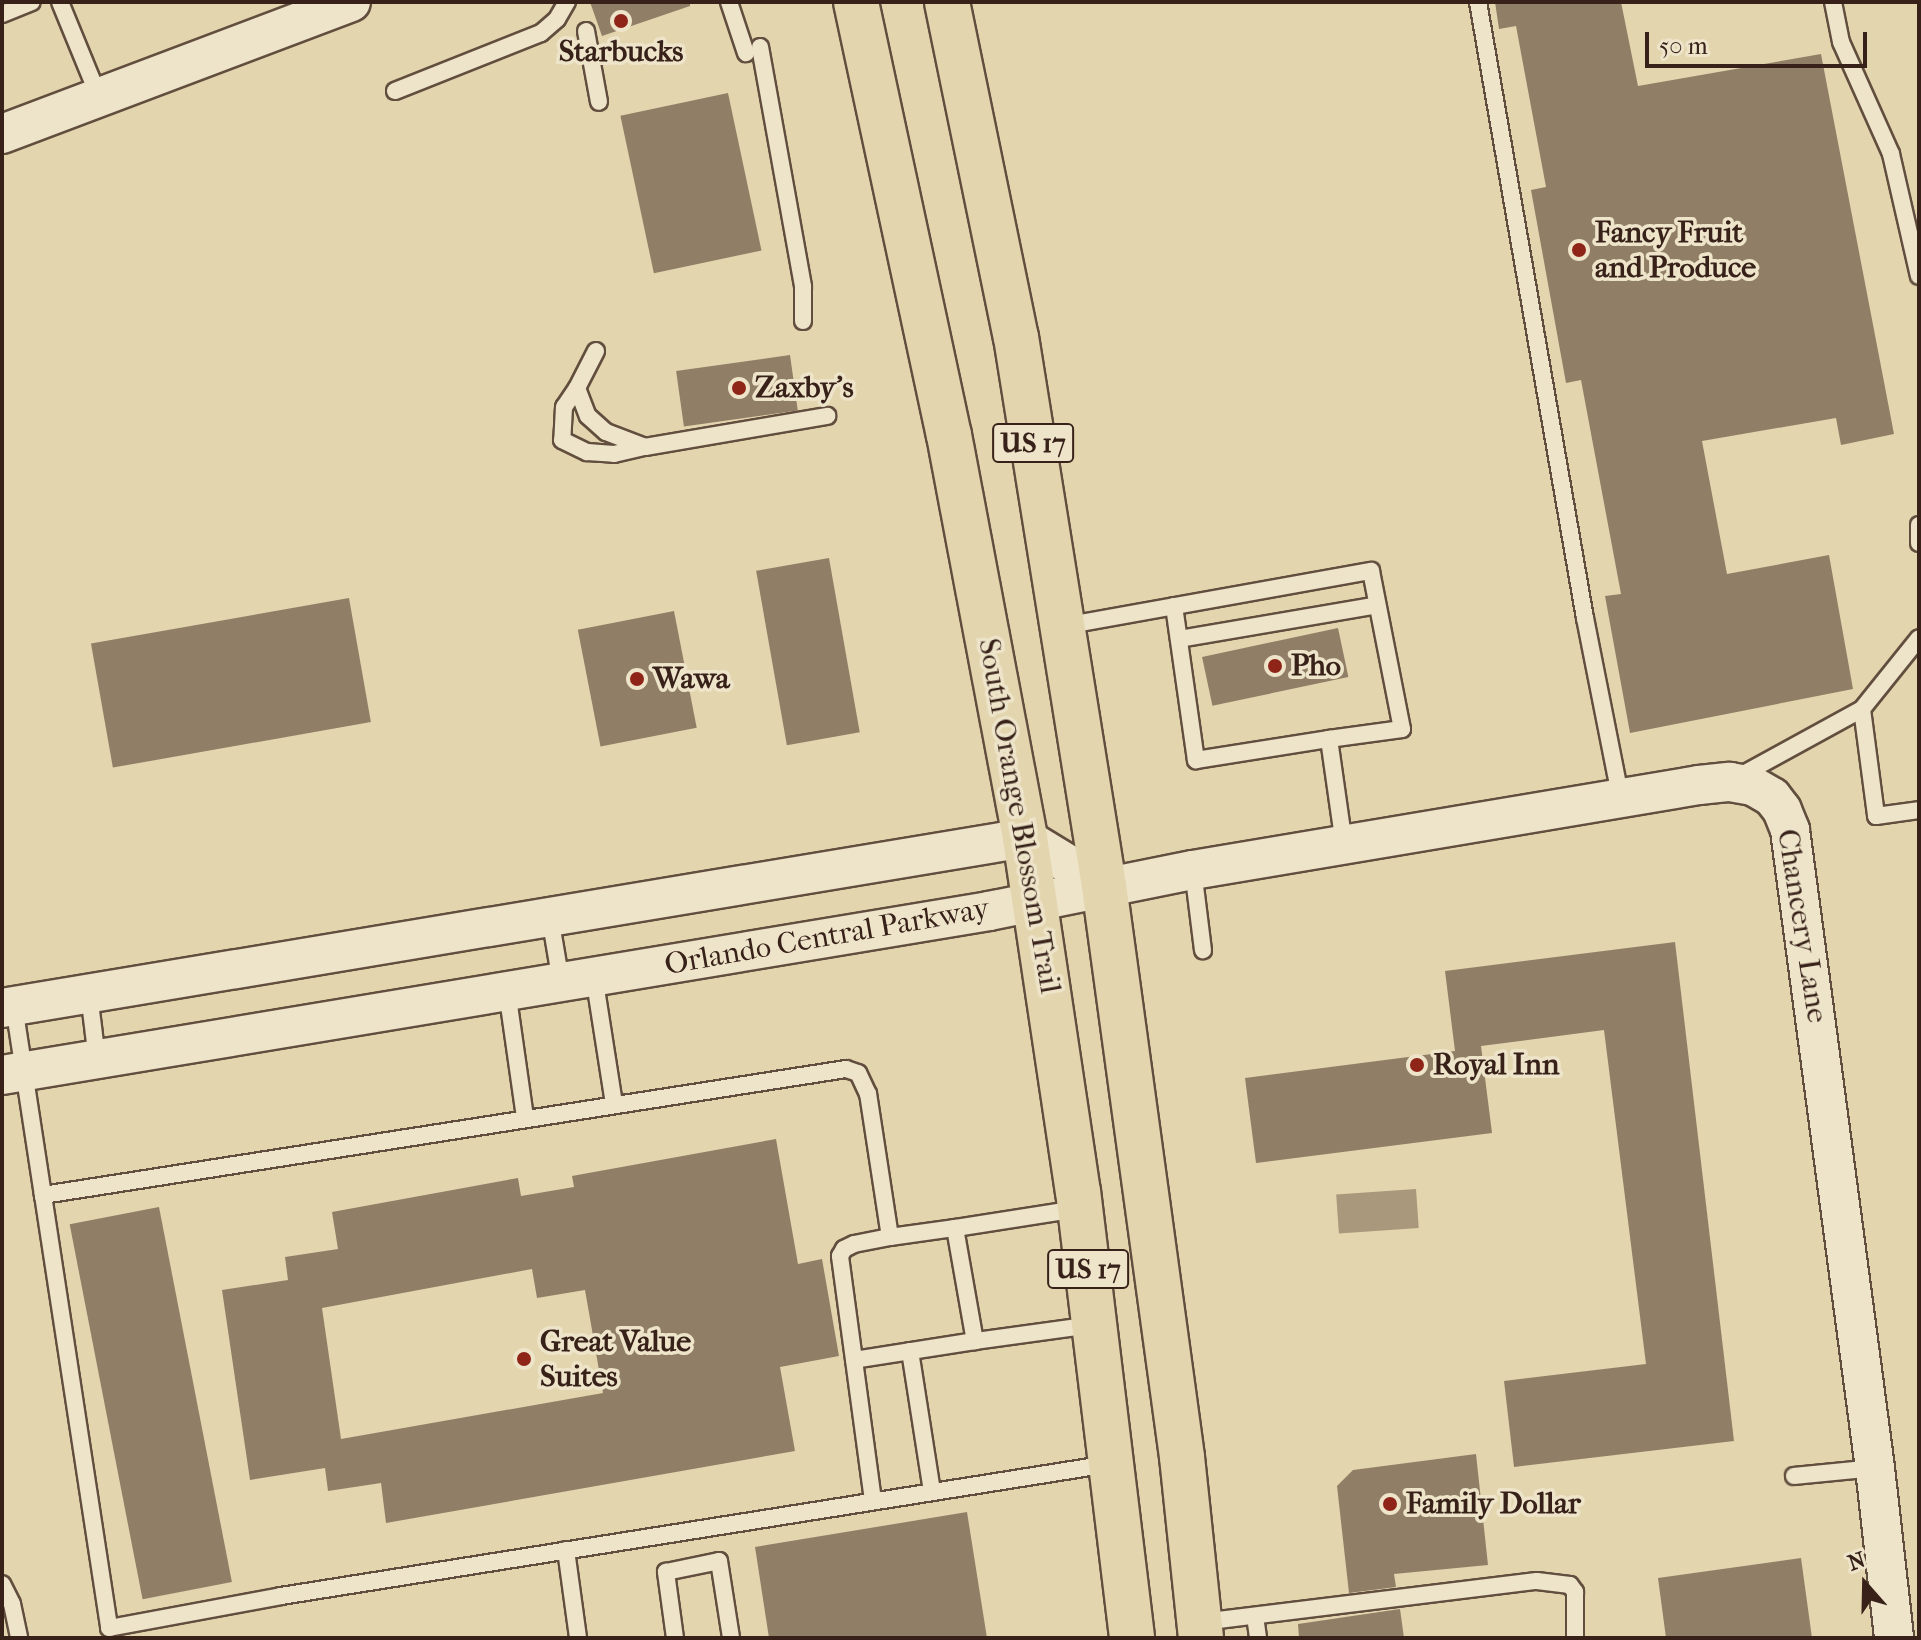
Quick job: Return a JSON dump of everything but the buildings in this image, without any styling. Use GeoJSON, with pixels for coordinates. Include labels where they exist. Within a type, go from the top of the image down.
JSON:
{"type":"FeatureCollection","features":[{"type":"Feature","properties":{"kind":"main road","name":"South Orange Blossom Trail"},"geometry":{"type":"LineString","coordinates":[[856,2],[954,462],[1036,901],[1080,1209],[1130,1638]]}},
{"type":"Feature","properties":{"kind":"main road","name":"US 17"},"geometry":{"type":"LineString","coordinates":[[947,2],[1016,337],[1104,886],[1182,1457],[1200,1630]]}},
{"type":"Feature","properties":{"kind":"street"},"geometry":{"type":"LineString","coordinates":[[2,134],[99,98],[313,9],[351,2]]}},
{"type":"Feature","properties":{"kind":"street","name":"Chancery Lane"},"geometry":{"type":"LineString","coordinates":[[1104,886],[1730,782],[1753,786],[1772,797],[1782,810],[1790,830],[1875,1468],[1894,1638]]}},
{"type":"Feature","properties":{"kind":"street"},"geometry":{"type":"LineString","coordinates":[[8,1007],[1025,838],[1104,886]]}},
{"type":"Feature","properties":{"kind":"street","name":"Orlando Central Parkway"},"geometry":{"type":"LineString","coordinates":[[13,1073],[1036,901],[1104,886]]}},
{"type":"Feature","properties":{"kind":"lane"},"geometry":{"type":"LineString","coordinates":[[2,14],[32,2]]}},
{"type":"Feature","properties":{"kind":"lane"},"geometry":{"type":"LineString","coordinates":[[60,2],[99,98]]}},
{"type":"Feature","properties":{"kind":"lane"},"geometry":{"type":"LineString","coordinates":[[729,2],[753,50],[803,287],[803,321]]}},
{"type":"Feature","properties":{"kind":"lane"},"geometry":{"type":"LineString","coordinates":[[1478,2],[1585,618],[1621,799]]}},
{"type":"Feature","properties":{"kind":"lane"},"geometry":{"type":"LineString","coordinates":[[1833,2],[1841,42],[1891,154],[1919,276]]}},
{"type":"Feature","properties":{"kind":"lane"},"geometry":{"type":"LineString","coordinates":[[395,91],[541,33],[574,3]]}},
{"type":"Feature","properties":{"kind":"lane"},"geometry":{"type":"LineString","coordinates":[[586,31],[599,102]]}},
{"type":"Feature","properties":{"kind":"lane"},"geometry":{"type":"LineString","coordinates":[[596,351],[564,407],[562,440],[587,452],[614,454],[827,416]]}},
{"type":"Feature","properties":{"kind":"lane"},"geometry":{"type":"LineString","coordinates":[[577,388],[588,416],[606,432],[645,447]]}},
{"type":"Feature","properties":{"kind":"lane"},"geometry":{"type":"LineString","coordinates":[[1919,525],[1919,543]]}},
{"type":"Feature","properties":{"kind":"lane"},"geometry":{"type":"LineString","coordinates":[[1063,626],[1174,606],[1371,571],[1402,729],[1196,760],[1174,606]]}},
{"type":"Feature","properties":{"kind":"lane"},"geometry":{"type":"LineString","coordinates":[[1179,639],[1377,605]]}},
{"type":"Feature","properties":{"kind":"lane"},"geometry":{"type":"LineString","coordinates":[[1730,782],[1862,709],[1919,638]]}},
{"type":"Feature","properties":{"kind":"lane"},"geometry":{"type":"LineString","coordinates":[[1862,709],[1876,816],[1919,810]]}},
{"type":"Feature","properties":{"kind":"lane"},"geometry":{"type":"LineString","coordinates":[[1329,739],[1344,845]]}},
{"type":"Feature","properties":{"kind":"lane"},"geometry":{"type":"LineString","coordinates":[[1193,870],[1203,950]]}},
{"type":"Feature","properties":{"kind":"lane"},"geometry":{"type":"LineString","coordinates":[[550,917],[578,979],[614,1104]]}},
{"type":"Feature","properties":{"kind":"lane"},"geometry":{"type":"LineString","coordinates":[[507,991],[525,1118]]}},
{"type":"Feature","properties":{"kind":"lane"},"geometry":{"type":"LineString","coordinates":[[89,994],[97,1059]]}},
{"type":"Feature","properties":{"kind":"lane"},"geometry":{"type":"LineString","coordinates":[[8,1007],[13,1073],[43,1195],[110,1633],[566,1550],[1111,1464]]}},
{"type":"Feature","properties":{"kind":"lane"},"geometry":{"type":"LineString","coordinates":[[43,1195],[846,1069],[858,1073],[868,1094],[890,1237]]}},
{"type":"Feature","properties":{"kind":"lane"},"geometry":{"type":"LineString","coordinates":[[873,1500],[840,1256],[844,1249],[890,1237],[1080,1209]]}},
{"type":"Feature","properties":{"kind":"lane"},"geometry":{"type":"LineString","coordinates":[[955,1228],[975,1341]]}},
{"type":"Feature","properties":{"kind":"lane"},"geometry":{"type":"LineString","coordinates":[[854,1360],[1094,1324]]}},
{"type":"Feature","properties":{"kind":"lane"},"geometry":{"type":"LineString","coordinates":[[910,1351],[932,1491]]}},
{"type":"Feature","properties":{"kind":"lane"},"geometry":{"type":"LineString","coordinates":[[1794,1476],[1875,1468]]}},
{"type":"Feature","properties":{"kind":"lane"},"geometry":{"type":"LineString","coordinates":[[566,1550],[578,1638]]}},
{"type":"Feature","properties":{"kind":"lane"},"geometry":{"type":"LineString","coordinates":[[675,1638],[666,1572],[719,1561],[731,1638]]}},
{"type":"Feature","properties":{"kind":"lane"},"geometry":{"type":"LineString","coordinates":[[1200,1630],[1255,1616],[1537,1581],[1570,1585],[1575,1592],[1575,1638]]}},
{"type":"Feature","properties":{"kind":"lane"},"geometry":{"type":"LineString","coordinates":[[2,1584],[12,1604],[19,1638]]}},
{"type":"Feature","properties":{"kind":"lane"},"geometry":{"type":"LineString","coordinates":[[1255,1616],[1258,1638]]}},
{"type":"Feature","properties":{"kind":"shaded area"},"geometry":{"type":"Polygon","coordinates":[[[1416,1189],[1419,1228],[1339,1233],[1336,1195],[1416,1189]]]}},
{"type":"Feature","properties":{"kind":"place","name":"Starbucks"},"geometry":{"type":"Point","coordinates":[621,21]}},
{"type":"Feature","properties":{"kind":"place","name":"Fancy Fruit and Produce"},"geometry":{"type":"Point","coordinates":[1579,250]}},
{"type":"Feature","properties":{"kind":"place","name":"Zaxby's"},"geometry":{"type":"Point","coordinates":[739,388]}},
{"type":"Feature","properties":{"kind":"place","name":"Pho"},"geometry":{"type":"Point","coordinates":[1275,666]}},
{"type":"Feature","properties":{"kind":"place","name":"Wawa"},"geometry":{"type":"Point","coordinates":[637,679]}},
{"type":"Feature","properties":{"kind":"place","name":"Royal Inn"},"geometry":{"type":"Point","coordinates":[1417,1065]}},
{"type":"Feature","properties":{"kind":"place","name":"Great Value Suites"},"geometry":{"type":"Point","coordinates":[524,1359]}},
{"type":"Feature","properties":{"kind":"place","name":"Family Dollar"},"geometry":{"type":"Point","coordinates":[1390,1504]}}]}
